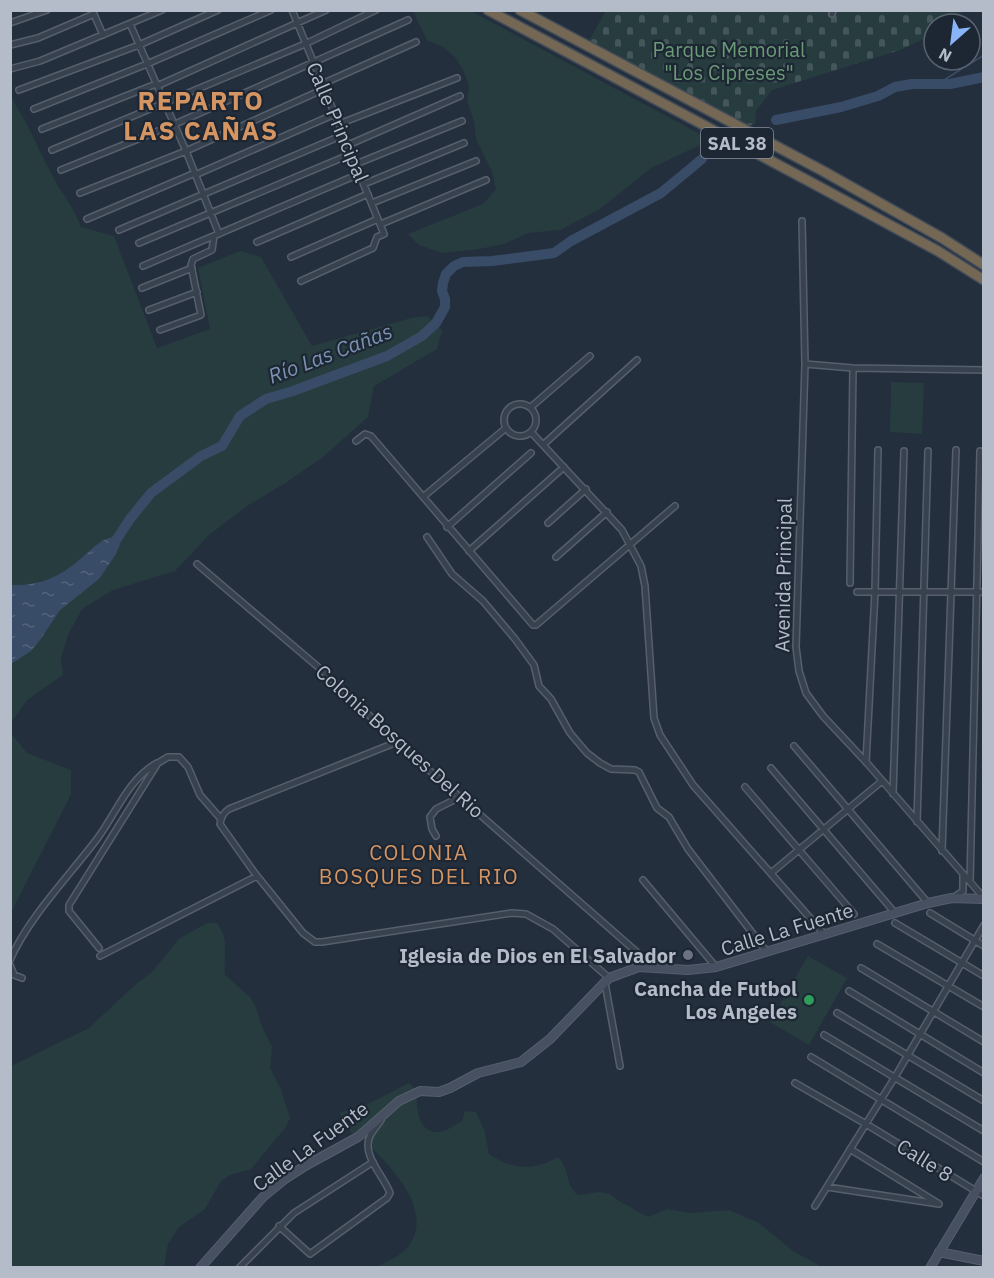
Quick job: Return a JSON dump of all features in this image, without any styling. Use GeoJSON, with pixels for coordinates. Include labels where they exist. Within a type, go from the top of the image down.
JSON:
{"type":"FeatureCollection","features":[{"type":"Feature","properties":{"kind":"highway","name":"SAL 38"},"geometry":{"type":"LineString","coordinates":[[488,10],[938,251],[984,280]]}},
{"type":"Feature","properties":{"kind":"highway","name":"SAL 38"},"geometry":{"type":"LineString","coordinates":[[520,10],[824,172],[942,238],[984,265]]}},
{"type":"Feature","properties":{"kind":"highway"},"geometry":{"type":"LineString","coordinates":[[786,169],[793,163],[792,155]]}},
{"type":"Feature","properties":{"kind":"highway"},"geometry":{"type":"LineString","coordinates":[[816,185],[817,178],[824,172]]}},
{"type":"Feature","properties":{"kind":"street"},"geometry":{"type":"LineString","coordinates":[[10,24],[47,10]]}},
{"type":"Feature","properties":{"kind":"street"},"geometry":{"type":"LineString","coordinates":[[10,69],[40,61],[162,10]]}},
{"type":"Feature","properties":{"kind":"street"},"geometry":{"type":"LineString","coordinates":[[19,90],[139,45],[218,10]]}},
{"type":"Feature","properties":{"kind":"street"},"geometry":{"type":"LineString","coordinates":[[34,110],[271,10]]}},
{"type":"Feature","properties":{"kind":"street","name":"Calle Principal"},"geometry":{"type":"LineString","coordinates":[[292,10],[384,234],[377,237],[373,248],[301,281]]}},
{"type":"Feature","properties":{"kind":"street"},"geometry":{"type":"LineString","coordinates":[[42,129],[156,85],[326,10]]}},
{"type":"Feature","properties":{"kind":"street"},"geometry":{"type":"LineString","coordinates":[[52,150],[305,44],[376,10]]}},
{"type":"Feature","properties":{"kind":"street"},"geometry":{"type":"LineString","coordinates":[[10,45],[38,38],[93,12],[103,35]]}},
{"type":"Feature","properties":{"kind":"street"},"geometry":{"type":"LineString","coordinates":[[61,170],[314,64],[408,20]]}},
{"type":"Feature","properties":{"kind":"street"},"geometry":{"type":"LineString","coordinates":[[130,24],[186,151],[211,214],[216,235],[212,250],[193,259],[192,268],[201,315],[160,330]]}},
{"type":"Feature","properties":{"kind":"street"},"geometry":{"type":"LineString","coordinates":[[80,193],[186,151],[416,42]]}},
{"type":"Feature","properties":{"kind":"street"},"geometry":{"type":"LineString","coordinates":[[339,124],[457,78]]}},
{"type":"Feature","properties":{"kind":"street"},"geometry":{"type":"LineString","coordinates":[[348,145],[460,96]]}},
{"type":"Feature","properties":{"kind":"street"},"geometry":{"type":"LineString","coordinates":[[87,219],[335,114]]}},
{"type":"Feature","properties":{"kind":"street"},"geometry":{"type":"LineString","coordinates":[[356,164],[462,121]]}},
{"type":"Feature","properties":{"kind":"street"},"geometry":{"type":"LineString","coordinates":[[119,230],[343,135]]}},
{"type":"Feature","properties":{"kind":"street"},"geometry":{"type":"LineString","coordinates":[[364,184],[464,143]]}},
{"type":"Feature","properties":{"kind":"street"},"geometry":{"type":"LineString","coordinates":[[139,243],[351,154]]}},
{"type":"Feature","properties":{"kind":"street"},"geometry":{"type":"LineString","coordinates":[[372,203],[476,161]]}},
{"type":"Feature","properties":{"kind":"street"},"geometry":{"type":"LineString","coordinates":[[143,266],[360,174]]}},
{"type":"Feature","properties":{"kind":"street"},"geometry":{"type":"LineString","coordinates":[[291,257],[486,180]]}},
{"type":"Feature","properties":{"kind":"street"},"geometry":{"type":"LineString","coordinates":[[257,242],[368,194]]}},
{"type":"Feature","properties":{"kind":"street","name":"Avenida Principal"},"geometry":{"type":"LineString","coordinates":[[802,221],[805,364],[797,617],[799,671],[806,693],[824,716],[984,898]]}},
{"type":"Feature","properties":{"kind":"street"},"geometry":{"type":"LineString","coordinates":[[142,288],[192,268]]}},
{"type":"Feature","properties":{"kind":"street"},"geometry":{"type":"LineString","coordinates":[[149,310],[196,292]]}},
{"type":"Feature","properties":{"kind":"street"},"geometry":{"type":"LineString","coordinates":[[531,407],[590,356]]}},
{"type":"Feature","properties":{"kind":"street"},"geometry":{"type":"LineString","coordinates":[[544,444],[637,360]]}},
{"type":"Feature","properties":{"kind":"street"},"geometry":{"type":"LineString","coordinates":[[805,364],[853,368],[984,370]]}},
{"type":"Feature","properties":{"kind":"street"},"geometry":{"type":"LineString","coordinates":[[850,584],[853,368]]}},
{"type":"Feature","properties":{"kind":"street"},"geometry":{"type":"LineString","coordinates":[[520,403],[531,407],[536,422],[531,432],[517,436],[506,428],[504,417],[510,407],[520,403]]}},
{"type":"Feature","properties":{"kind":"street"},"geometry":{"type":"LineString","coordinates":[[423,498],[506,428]]}},
{"type":"Feature","properties":{"kind":"street"},"geometry":{"type":"LineString","coordinates":[[531,432],[622,530],[640,566],[645,586],[654,718],[660,735],[693,785],[825,935]]}},
{"type":"Feature","properties":{"kind":"street"},"geometry":{"type":"LineString","coordinates":[[356,441],[364,434],[371,436],[533,625],[536,625],[675,506]]}},
{"type":"Feature","properties":{"kind":"street"},"geometry":{"type":"LineString","coordinates":[[866,762],[875,592],[878,450]]}},
{"type":"Feature","properties":{"kind":"street"},"geometry":{"type":"LineString","coordinates":[[942,851],[956,450]]}},
{"type":"Feature","properties":{"kind":"street"},"geometry":{"type":"LineString","coordinates":[[970,882],[980,450]]}},
{"type":"Feature","properties":{"kind":"street"},"geometry":{"type":"LineString","coordinates":[[893,794],[904,451]]}},
{"type":"Feature","properties":{"kind":"street"},"geometry":{"type":"LineString","coordinates":[[917,822],[928,451]]}},
{"type":"Feature","properties":{"kind":"street"},"geometry":{"type":"LineString","coordinates":[[447,527],[531,453]]}},
{"type":"Feature","properties":{"kind":"street"},"geometry":{"type":"LineString","coordinates":[[468,551],[564,467]]}},
{"type":"Feature","properties":{"kind":"street"},"geometry":{"type":"LineString","coordinates":[[548,523],[586,489]]}},
{"type":"Feature","properties":{"kind":"street"},"geometry":{"type":"LineString","coordinates":[[556,557],[607,512]]}},
{"type":"Feature","properties":{"kind":"street"},"geometry":{"type":"LineString","coordinates":[[427,537],[452,574],[483,601],[515,639],[534,665],[539,686],[551,699],[570,733],[587,753],[611,768],[639,772],[657,808],[669,816],[688,849],[767,952]]}},
{"type":"Feature","properties":{"kind":"street","name":"Colonia Bosques Del Rio"},"geometry":{"type":"LineString","coordinates":[[197,564],[324,672],[398,742],[655,968]]}},
{"type":"Feature","properties":{"kind":"street"},"geometry":{"type":"LineString","coordinates":[[857,592],[984,592]]}},
{"type":"Feature","properties":{"kind":"street"},"geometry":{"type":"LineString","coordinates":[[220,819],[229,810],[398,742]]}},
{"type":"Feature","properties":{"kind":"street"},"geometry":{"type":"LineString","coordinates":[[794,746],[928,903]]}},
{"type":"Feature","properties":{"kind":"street"},"geometry":{"type":"LineString","coordinates":[[10,960],[23,936],[99,836],[117,806],[142,776],[158,762],[179,757],[188,767],[200,795],[220,819],[220,824],[257,876],[303,933],[315,942],[512,913],[526,914],[553,929],[607,981],[620,1066]]}},
{"type":"Feature","properties":{"kind":"street"},"geometry":{"type":"LineString","coordinates":[[99,948],[69,911],[69,905],[158,762]]}},
{"type":"Feature","properties":{"kind":"street"},"geometry":{"type":"LineString","coordinates":[[771,768],[896,913]]}},
{"type":"Feature","properties":{"kind":"street"},"geometry":{"type":"LineString","coordinates":[[771,873],[882,781]]}},
{"type":"Feature","properties":{"kind":"street"},"geometry":{"type":"LineString","coordinates":[[745,787],[854,914]]}},
{"type":"Feature","properties":{"kind":"street"},"geometry":{"type":"LineString","coordinates":[[436,836],[430,817],[436,809],[460,797]]}},
{"type":"Feature","properties":{"kind":"street"},"geometry":{"type":"LineString","coordinates":[[952,898],[963,891],[963,874]]}},
{"type":"Feature","properties":{"kind":"street"},"geometry":{"type":"LineString","coordinates":[[100,956],[257,876]]}},
{"type":"Feature","properties":{"kind":"street"},"geometry":{"type":"LineString","coordinates":[[643,880],[716,967]]}},
{"type":"Feature","properties":{"kind":"street","name":"Calle La Fuente"},"geometry":{"type":"LineString","coordinates":[[200,1268],[263,1197],[305,1166],[358,1137],[389,1109],[420,1091],[439,1092],[478,1073],[521,1062],[550,1039],[607,981],[639,967],[688,970],[716,967],[928,903],[952,898],[984,898]]}},
{"type":"Feature","properties":{"kind":"street"},"geometry":{"type":"LineString","coordinates":[[930,913],[984,946]]}},
{"type":"Feature","properties":{"kind":"street"},"geometry":{"type":"LineString","coordinates":[[895,923],[984,976]]}},
{"type":"Feature","properties":{"kind":"street"},"geometry":{"type":"LineString","coordinates":[[815,1206],[908,1056],[984,925]]}},
{"type":"Feature","properties":{"kind":"street"},"geometry":{"type":"LineString","coordinates":[[877,944],[984,1007]]}},
{"type":"Feature","properties":{"kind":"street"},"geometry":{"type":"LineString","coordinates":[[10,965],[14,975],[22,978]]}},
{"type":"Feature","properties":{"kind":"street"},"geometry":{"type":"LineString","coordinates":[[861,968],[984,1042]]}},
{"type":"Feature","properties":{"kind":"street"},"geometry":{"type":"LineString","coordinates":[[849,991],[984,1073]]}},
{"type":"Feature","properties":{"kind":"street"},"geometry":{"type":"LineString","coordinates":[[837,1013],[984,1101]]}},
{"type":"Feature","properties":{"kind":"street"},"geometry":{"type":"LineString","coordinates":[[824,1035],[984,1131]]}},
{"type":"Feature","properties":{"kind":"street"},"geometry":{"type":"LineString","coordinates":[[811,1057],[984,1162]]}},
{"type":"Feature","properties":{"kind":"street","name":"Calle 8"},"geometry":{"type":"LineString","coordinates":[[795,1083],[984,1196]]}},
{"type":"Feature","properties":{"kind":"street"},"geometry":{"type":"LineString","coordinates":[[279,1226],[305,1251],[310,1254],[315,1253],[387,1198],[390,1193],[369,1155],[370,1137],[389,1109]]}},
{"type":"Feature","properties":{"kind":"street"},"geometry":{"type":"LineString","coordinates":[[827,1187],[939,1204],[850,1149]]}},
{"type":"Feature","properties":{"kind":"street"},"geometry":{"type":"LineString","coordinates":[[239,1268],[294,1213],[373,1162]]}},
{"type":"Feature","properties":{"kind":"street"},"geometry":{"type":"LineString","coordinates":[[930,1268],[984,1178]]}},
{"type":"Feature","properties":{"kind":"street"},"geometry":{"type":"LineString","coordinates":[[939,1252],[984,1261]]}},
{"type":"Feature","properties":{"kind":"green space"},"geometry":{"type":"Polygon","coordinates":[[[413,11],[471,11],[711,140],[651,168],[600,209],[560,230],[528,233],[504,244],[443,253],[419,245],[408,234],[483,204],[496,189],[492,172],[476,139],[474,121],[467,101],[469,85],[463,70],[456,58],[443,47],[427,40],[413,11]]]}},
{"type":"Feature","properties":{"kind":"green space","name":"Parque Memorial \"Los Cipreses\""},"geometry":{"type":"Polygon","coordinates":[[[606,11],[963,11],[922,12],[922,40],[900,50],[772,90],[756,111],[755,124],[743,127],[589,41],[606,11]]]}},
{"type":"Feature","properties":{"kind":"green space"},"geometry":{"type":"Polygon","coordinates":[[[11,97],[81,227],[114,236],[157,348],[210,329],[198,268],[240,251],[261,257],[312,346],[411,318],[427,316],[442,330],[437,349],[374,386],[368,417],[323,457],[247,506],[209,535],[175,571],[113,590],[82,609],[68,635],[61,658],[63,675],[27,700],[11,723],[11,97]]]}},
{"type":"Feature","properties":{"kind":"green space"},"geometry":{"type":"Polygon","coordinates":[[[891,382],[924,383],[922,434],[890,432],[891,382]]]}},
{"type":"Feature","properties":{"kind":"green space"},"geometry":{"type":"Polygon","coordinates":[[[11,733],[27,753],[71,770],[71,794],[11,913],[11,733]]]}},
{"type":"Feature","properties":{"kind":"green space"},"geometry":{"type":"Polygon","coordinates":[[[207,923],[217,923],[221,929],[225,942],[225,975],[250,997],[272,1047],[270,1068],[280,1087],[290,1118],[286,1127],[251,1169],[230,1175],[221,1181],[205,1209],[179,1227],[168,1244],[164,1267],[11,1267],[11,1066],[89,1028],[152,972],[179,939],[207,923]]]}},
{"type":"Feature","properties":{"kind":"green space","name":"Cancha de Futbol Los Angeles"},"geometry":{"type":"Polygon","coordinates":[[[808,956],[847,978],[809,1045],[770,1022],[808,956]]]}},
{"type":"Feature","properties":{"kind":"green space"},"geometry":{"type":"Polygon","coordinates":[[[409,1083],[417,1091],[418,1111],[422,1124],[427,1129],[440,1132],[449,1129],[462,1121],[465,1111],[476,1112],[485,1132],[489,1154],[506,1163],[523,1167],[532,1166],[558,1157],[565,1168],[571,1187],[578,1195],[599,1192],[610,1194],[648,1217],[668,1209],[690,1213],[729,1210],[759,1223],[793,1251],[822,1267],[377,1267],[398,1256],[408,1247],[415,1232],[416,1217],[405,1187],[395,1173],[361,1137],[350,1131],[340,1113],[360,1108],[409,1083]]]}},
{"type":"Feature","properties":{"kind":"water"},"geometry":{"type":"Polygon","coordinates":[[[113,537],[120,544],[99,579],[60,610],[31,651],[11,664],[11,585],[30,584],[56,576],[99,543],[113,537]]]}},
{"type":"Feature","properties":{"kind":"waterway"},"geometry":{"type":"LineString","coordinates":[[936,85],[984,55]]}},
{"type":"Feature","properties":{"kind":"waterway","name":"Río Las Cañas"},"geometry":{"type":"LineString","coordinates":[[776,120],[841,107],[878,96],[895,87],[912,84],[950,84],[984,77]]}},
{"type":"Feature","properties":{"kind":"waterway","name":"Río Las Cañas"},"geometry":{"type":"LineString","coordinates":[[109,551],[151,493],[201,456],[222,446],[240,416],[266,399],[387,356],[422,336],[436,323],[445,307],[443,283],[446,274],[454,266],[463,262],[492,261],[554,253],[571,241],[661,193],[702,159]]}},
{"type":"Feature","properties":{"kind":"place","name":"Iglesia de Dios en El Salvador"},"geometry":{"type":"Point","coordinates":[688,955]}},
{"type":"Feature","properties":{"kind":"place","name":"Cancha de Futbol Los Angeles"},"geometry":{"type":"Point","coordinates":[809,1000]}},
{"type":"Feature","properties":{"kind":"district","name":"REPARTO LAS CAÑAS"},"geometry":{"type":"Point","coordinates":[201,115]}},
{"type":"Feature","properties":{"kind":"district","name":"COLONIA BOSQUES DEL RIO"},"geometry":{"type":"Point","coordinates":[419,864]}}]}
